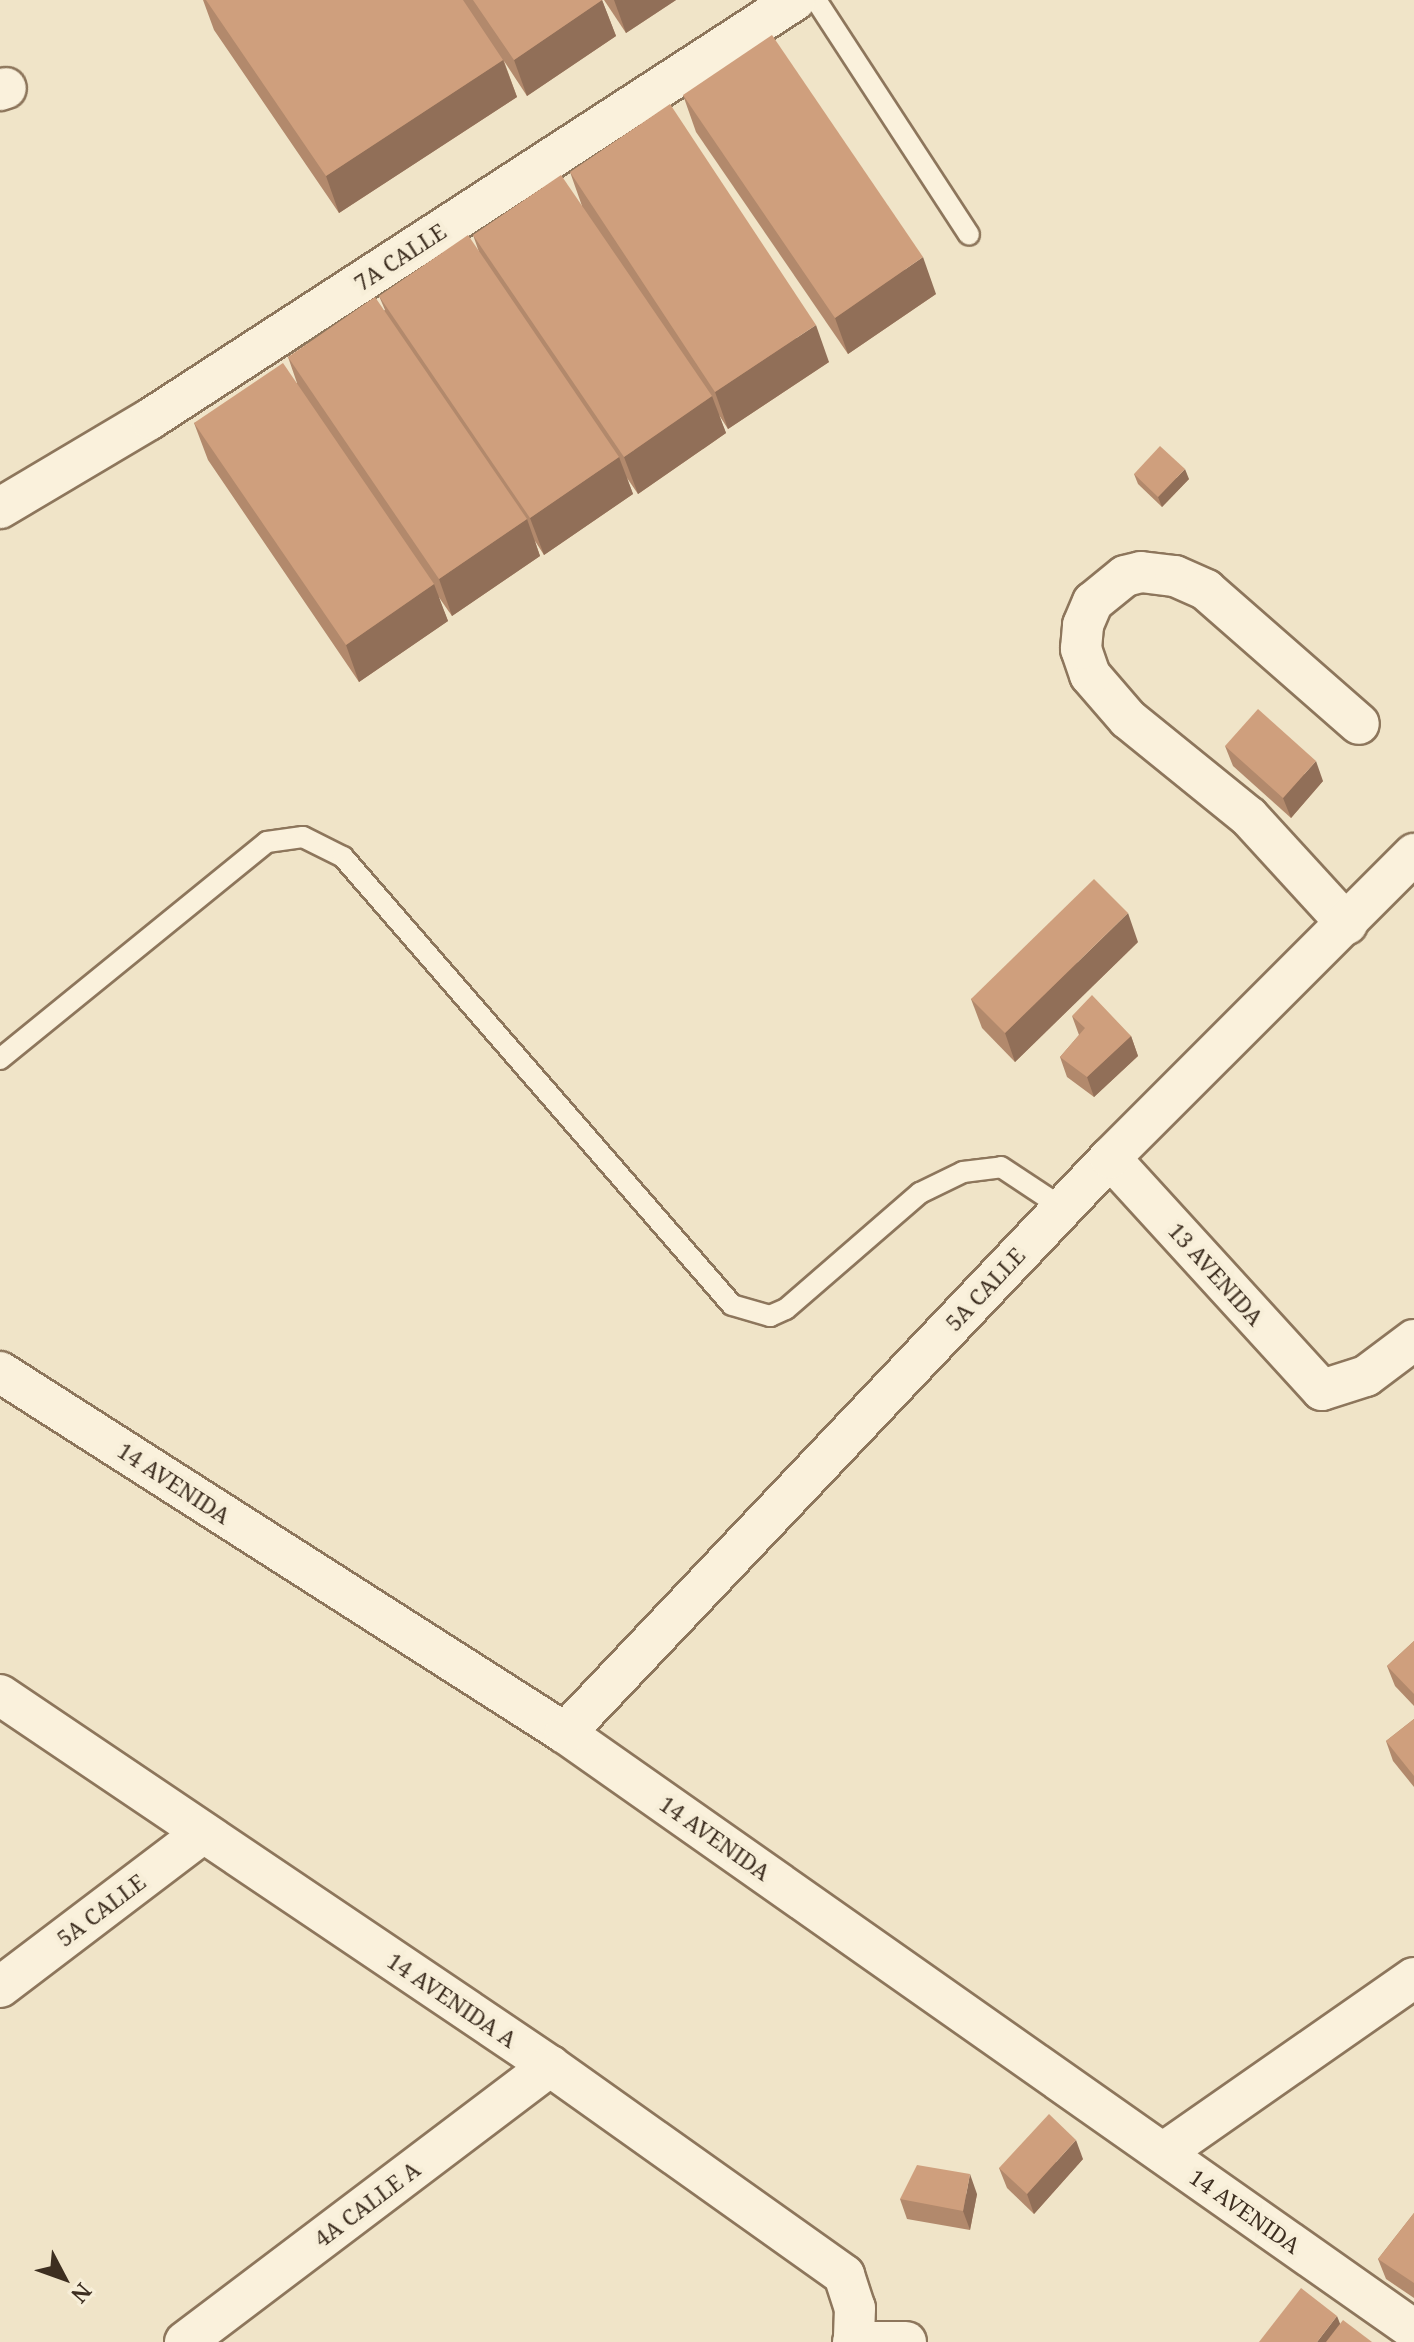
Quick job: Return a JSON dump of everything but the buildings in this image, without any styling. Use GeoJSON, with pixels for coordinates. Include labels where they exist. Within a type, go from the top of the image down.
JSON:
{"type":"FeatureCollection","features":[{"type":"Feature","properties":{"kind":"street","name":"7A CALLE"},"geometry":{"type":"LineString","coordinates":[[0,508],[150,419],[795,0]]}},
{"type":"Feature","properties":{"kind":"street"},"geometry":{"type":"LineString","coordinates":[[1347,924],[1249,817],[1109,697],[1090,675],[1081,649],[1083,625],[1093,602],[1125,576],[1141,572],[1175,576],[1206,590],[1359,724]]}},
{"type":"Feature","properties":{"kind":"street","name":"5A CALLE"},"geometry":{"type":"LineString","coordinates":[[565,1733],[1110,1158],[1414,854]]}},
{"type":"Feature","properties":{"kind":"street","name":"13 AVENIDA"},"geometry":{"type":"LineString","coordinates":[[1110,1158],[1322,1390],[1366,1376],[1414,1340]]}},
{"type":"Feature","properties":{"kind":"street","name":"14 AVENIDA"},"geometry":{"type":"LineString","coordinates":[[0,1372],[565,1733],[1414,2330]]}},
{"type":"Feature","properties":{"kind":"street","name":"14 AVENIDA A"},"geometry":{"type":"LineString","coordinates":[[0,1695],[550,2066],[844,2275],[855,2308],[853,2341]]}},
{"type":"Feature","properties":{"kind":"street","name":"5A CALLE"},"geometry":{"type":"LineString","coordinates":[[0,1987],[203,1833]]}},
{"type":"Feature","properties":{"kind":"street"},"geometry":{"type":"LineString","coordinates":[[1163,2153],[1414,1978]]}},
{"type":"Feature","properties":{"kind":"street","name":"4A CALLE A"},"geometry":{"type":"LineString","coordinates":[[185,2342],[550,2066]]}},
{"type":"Feature","properties":{"kind":"street"},"geometry":{"type":"LineString","coordinates":[[853,2341],[906,2342]]}},
{"type":"Feature","properties":{"kind":"lane"},"geometry":{"type":"LineString","coordinates":[[816,0],[969,235]]}},
{"type":"Feature","properties":{"kind":"lane"},"geometry":{"type":"LineString","coordinates":[[0,1059],[267,842],[303,837],[343,857],[732,1305],[770,1316],[786,1309],[920,1193],[963,1172],[1001,1167],[1063,1208]]}}]}
